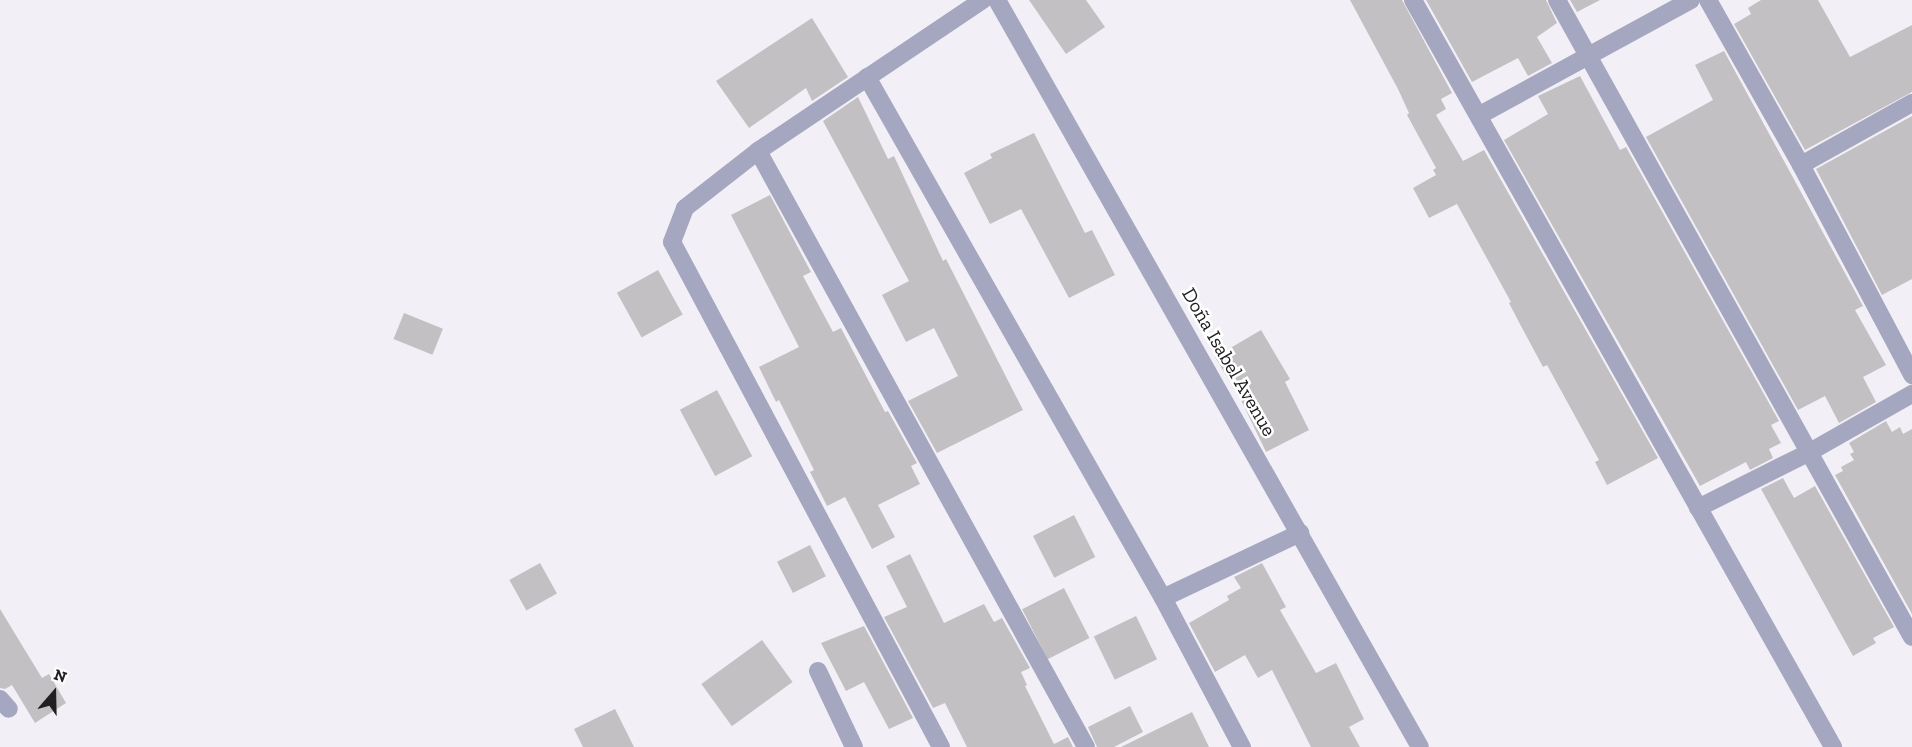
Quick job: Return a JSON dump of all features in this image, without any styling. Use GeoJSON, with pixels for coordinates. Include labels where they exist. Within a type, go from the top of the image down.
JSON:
{"type":"FeatureCollection","features":[{"type":"Feature","properties":{"kind":"street"},"geometry":{"type":"LineString","coordinates":[[935,745],[672,242],[685,208],[758,151],[983,0]]}},
{"type":"Feature","properties":{"kind":"street","name":"Doña Isabel Avenue"},"geometry":{"type":"LineString","coordinates":[[997,0],[1420,747]]}},
{"type":"Feature","properties":{"kind":"street"},"geometry":{"type":"LineString","coordinates":[[1413,0],[1480,115],[1833,747]]}},
{"type":"Feature","properties":{"kind":"street"},"geometry":{"type":"LineString","coordinates":[[1557,0],[1912,637]]}},
{"type":"Feature","properties":{"kind":"street"},"geometry":{"type":"LineString","coordinates":[[1480,115],[1588,54],[1691,0]]}},
{"type":"Feature","properties":{"kind":"street"},"geometry":{"type":"LineString","coordinates":[[1708,0],[1801,165],[1912,375]]}},
{"type":"Feature","properties":{"kind":"street"},"geometry":{"type":"LineString","coordinates":[[867,77],[1163,598],[1242,747]]}},
{"type":"Feature","properties":{"kind":"street"},"geometry":{"type":"LineString","coordinates":[[1801,165],[1912,103]]}},
{"type":"Feature","properties":{"kind":"street"},"geometry":{"type":"LineString","coordinates":[[758,151],[1086,747]]}},
{"type":"Feature","properties":{"kind":"street"},"geometry":{"type":"LineString","coordinates":[[1698,508],[1808,453],[1912,394]]}},
{"type":"Feature","properties":{"kind":"street"},"geometry":{"type":"LineString","coordinates":[[1163,598],[1300,533]]}},
{"type":"Feature","properties":{"kind":"street"},"geometry":{"type":"LineString","coordinates":[[818,671],[854,747]]}},
{"type":"Feature","properties":{"kind":"building"},"geometry":{"type":"Polygon","coordinates":[[[1029,0],[1086,0],[1105,27],[1066,54],[1029,0]]]}},
{"type":"Feature","properties":{"kind":"building"},"geometry":{"type":"Polygon","coordinates":[[[1350,0],[1402,0],[1452,93],[1441,99],[1446,109],[1436,115],[1463,161],[1484,150],[1658,458],[1607,485],[1595,462],[1599,460],[1547,365],[1543,367],[1509,303],[1511,302],[1457,204],[1429,218],[1413,188],[1436,175],[1433,170],[1436,168],[1407,115],[1409,113],[1398,89],[1350,0]]]}},
{"type":"Feature","properties":{"kind":"building"},"geometry":{"type":"Polygon","coordinates":[[[1426,0],[1546,0],[1557,23],[1537,37],[1552,63],[1528,76],[1518,58],[1472,82],[1426,0]]]}},
{"type":"Feature","properties":{"kind":"building"},"geometry":{"type":"Polygon","coordinates":[[[1570,0],[1600,0],[1577,12],[1570,0]]]}},
{"type":"Feature","properties":{"kind":"building"},"geometry":{"type":"Polygon","coordinates":[[[1761,0],[1818,0],[1850,57],[1912,25],[1912,92],[1805,150],[1734,24],[1751,14],[1748,8],[1761,0]]]}},
{"type":"Feature","properties":{"kind":"building"},"geometry":{"type":"Polygon","coordinates":[[[812,18],[848,77],[812,101],[806,88],[749,128],[716,81],[812,18]]]}},
{"type":"Feature","properties":{"kind":"building"},"geometry":{"type":"Polygon","coordinates":[[[1724,51],[1863,306],[1855,310],[1886,365],[1863,377],[1876,402],[1839,423],[1825,396],[1798,410],[1646,137],[1713,100],[1695,65],[1724,51]]]}},
{"type":"Feature","properties":{"kind":"building"},"geometry":{"type":"Polygon","coordinates":[[[1580,76],[1620,150],[1626,147],[1779,421],[1771,425],[1781,443],[1769,449],[1773,458],[1750,470],[1746,462],[1700,486],[1504,140],[1548,114],[1538,96],[1580,76]]]}},
{"type":"Feature","properties":{"kind":"building"},"geometry":{"type":"Polygon","coordinates":[[[858,97],[888,159],[894,156],[943,261],[946,259],[1023,410],[937,453],[908,401],[958,376],[934,328],[906,342],[882,295],[909,281],[823,121],[858,97]]]}},
{"type":"Feature","properties":{"kind":"building"},"geometry":{"type":"Polygon","coordinates":[[[1912,116],[1912,279],[1882,295],[1816,169],[1912,116]]]}},
{"type":"Feature","properties":{"kind":"building"},"geometry":{"type":"Polygon","coordinates":[[[1034,133],[1085,233],[1092,230],[1115,275],[1069,298],[1021,209],[990,224],[964,173],[992,158],[990,154],[1034,133]]]}},
{"type":"Feature","properties":{"kind":"building"},"geometry":{"type":"Polygon","coordinates":[[[770,195],[811,272],[803,276],[833,332],[841,328],[885,412],[888,411],[917,463],[911,466],[920,484],[878,505],[895,537],[872,549],[845,497],[827,506],[810,472],[814,470],[779,400],[776,402],[759,367],[799,347],[731,215],[770,195]]]}},
{"type":"Feature","properties":{"kind":"building"},"geometry":{"type":"Polygon","coordinates":[[[658,270],[683,315],[642,337],[617,293],[658,270]]]}},
{"type":"Feature","properties":{"kind":"building"},"geometry":{"type":"Polygon","coordinates":[[[404,313],[443,329],[432,355],[394,339],[404,313]]]}},
{"type":"Feature","properties":{"kind":"building"},"geometry":{"type":"Polygon","coordinates":[[[1261,330],[1290,379],[1285,382],[1309,430],[1266,452],[1241,400],[1215,357],[1261,330]]]}},
{"type":"Feature","properties":{"kind":"building"},"geometry":{"type":"Polygon","coordinates":[[[717,390],[752,456],[715,476],[680,410],[717,390]]]}},
{"type":"Feature","properties":{"kind":"building"},"geometry":{"type":"Polygon","coordinates":[[[1886,421],[1892,432],[1900,427],[1903,434],[1912,429],[1912,614],[1835,475],[1843,471],[1841,467],[1854,460],[1850,454],[1854,452],[1849,443],[1886,421]]]}},
{"type":"Feature","properties":{"kind":"building"},"geometry":{"type":"Polygon","coordinates":[[[1783,478],[1794,498],[1815,486],[1894,627],[1873,638],[1876,643],[1853,656],[1761,489],[1783,478]]]}},
{"type":"Feature","properties":{"kind":"building"},"geometry":{"type":"Polygon","coordinates":[[[1074,515],[1095,557],[1054,578],[1033,536],[1074,515]]]}},
{"type":"Feature","properties":{"kind":"building"},"geometry":{"type":"Polygon","coordinates":[[[810,545],[826,576],[793,593],[777,562],[810,545]]]}},
{"type":"Feature","properties":{"kind":"building"},"geometry":{"type":"Polygon","coordinates":[[[910,554],[944,623],[984,604],[994,622],[1002,618],[1030,668],[1021,672],[1027,685],[1025,686],[1054,744],[1068,737],[1073,747],[967,747],[945,703],[933,708],[884,617],[907,607],[886,566],[910,554]]]}},
{"type":"Feature","properties":{"kind":"building"},"geometry":{"type":"Polygon","coordinates":[[[540,563],[557,594],[526,611],[509,580],[540,563]]]}},
{"type":"Feature","properties":{"kind":"building"},"geometry":{"type":"Polygon","coordinates":[[[1262,563],[1286,607],[1280,610],[1316,673],[1336,663],[1364,719],[1349,727],[1360,747],[1311,747],[1272,670],[1258,678],[1245,655],[1215,672],[1189,623],[1229,600],[1227,596],[1241,588],[1234,577],[1262,563]]]}},
{"type":"Feature","properties":{"kind":"building"},"geometry":{"type":"Polygon","coordinates":[[[1064,588],[1089,638],[1048,659],[1022,609],[1064,588]]]}},
{"type":"Feature","properties":{"kind":"building"},"geometry":{"type":"Polygon","coordinates":[[[0,609],[42,678],[49,674],[66,703],[35,723],[12,685],[5,689],[0,688],[0,609]]]}},
{"type":"Feature","properties":{"kind":"building"},"geometry":{"type":"Polygon","coordinates":[[[1136,616],[1157,659],[1115,680],[1094,637],[1136,616]]]}},
{"type":"Feature","properties":{"kind":"building"},"geometry":{"type":"Polygon","coordinates":[[[864,626],[913,718],[889,729],[864,682],[846,691],[821,643],[864,626]]]}},
{"type":"Feature","properties":{"kind":"building"},"geometry":{"type":"Polygon","coordinates":[[[762,640],[793,682],[732,726],[701,684],[762,640]]]}},
{"type":"Feature","properties":{"kind":"building"},"geometry":{"type":"Polygon","coordinates":[[[1130,706],[1143,732],[1114,747],[1097,747],[1088,727],[1130,706]]]}},
{"type":"Feature","properties":{"kind":"building"},"geometry":{"type":"Polygon","coordinates":[[[615,709],[634,747],[583,747],[574,729],[615,709]]]}},
{"type":"Feature","properties":{"kind":"building"},"geometry":{"type":"Polygon","coordinates":[[[1192,712],[1209,747],[1121,747],[1192,712]]]}}]}
